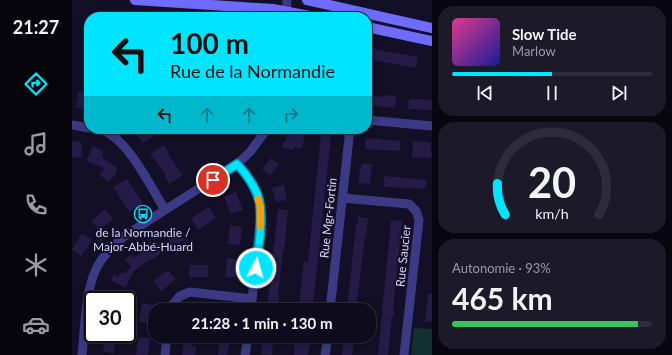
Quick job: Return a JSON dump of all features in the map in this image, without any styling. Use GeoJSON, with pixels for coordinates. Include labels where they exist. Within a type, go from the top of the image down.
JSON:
{"type":"FeatureCollection","features":[{"type":"Feature","properties":{"kind":"street"},"geometry":{"type":"LineString","coordinates":[[135,0],[228,6],[272,12]]}},
{"type":"Feature","properties":{"kind":"street"},"geometry":{"type":"LineString","coordinates":[[286,12],[287,0]]}},
{"type":"Feature","properties":{"kind":"street"},"geometry":{"type":"LineString","coordinates":[[307,0],[361,12]]}},
{"type":"Feature","properties":{"kind":"street"},"geometry":{"type":"LineString","coordinates":[[372,15],[432,28]]}},
{"type":"Feature","properties":{"kind":"street"},"geometry":{"type":"LineString","coordinates":[[372,28],[432,41]]}},
{"type":"Feature","properties":{"kind":"street"},"geometry":{"type":"LineString","coordinates":[[372,120],[432,126]]}},
{"type":"Feature","properties":{"kind":"street"},"geometry":{"type":"LineString","coordinates":[[72,125],[84,127]]}},
{"type":"Feature","properties":{"kind":"street"},"geometry":{"type":"LineString","coordinates":[[110,134],[124,145],[165,210]]}},
{"type":"Feature","properties":{"kind":"street"},"geometry":{"type":"LineString","coordinates":[[82,355],[88,296],[93,275],[111,247],[237,164],[250,152],[263,134]]}},
{"type":"Feature","properties":{"kind":"street","name":"Rue Mgr-Fortin"},"geometry":{"type":"LineString","coordinates":[[331,303],[349,134]]}},
{"type":"Feature","properties":{"kind":"street"},"geometry":{"type":"LineString","coordinates":[[237,164],[245,172],[256,193],[260,205],[260,222],[252,303]]}},
{"type":"Feature","properties":{"kind":"street","name":"Rue Saucier"},"geometry":{"type":"LineString","coordinates":[[342,198],[409,204],[416,211],[419,220],[404,355]]}},
{"type":"Feature","properties":{"kind":"street"},"geometry":{"type":"LineString","coordinates":[[174,303],[180,296],[190,292],[252,299]]}},
{"type":"Feature","properties":{"kind":"street"},"geometry":{"type":"LineString","coordinates":[[165,355],[166,343]]}},
{"type":"Feature","properties":{"kind":"street"},"geometry":{"type":"LineString","coordinates":[[245,355],[247,343]]}},
{"type":"Feature","properties":{"kind":"street"},"geometry":{"type":"LineString","coordinates":[[325,355],[327,343]]}},
{"type":"Feature","properties":{"kind":"green space"},"geometry":{"type":"Polygon","coordinates":[[[414,328],[432,329],[432,355],[411,355],[414,328]]]}},
{"type":"Feature","properties":{"kind":"building"},"geometry":{"type":"Polygon","coordinates":[[[372,48],[418,57],[416,68],[372,60],[372,48]]]}},
{"type":"Feature","properties":{"kind":"building"},"geometry":{"type":"Polygon","coordinates":[[[78,92],[84,93],[84,109],[76,108],[78,92]]]}},
{"type":"Feature","properties":{"kind":"building"},"geometry":{"type":"Polygon","coordinates":[[[385,95],[396,96],[395,108],[372,106],[372,96],[384,97],[385,95]]]}},
{"type":"Feature","properties":{"kind":"building"},"geometry":{"type":"Polygon","coordinates":[[[409,99],[432,100],[432,110],[408,109],[409,99]]]}},
{"type":"Feature","properties":{"kind":"building"},"geometry":{"type":"Polygon","coordinates":[[[137,134],[157,134],[143,143],[137,134]]]}},
{"type":"Feature","properties":{"kind":"building"},"geometry":{"type":"Polygon","coordinates":[[[287,134],[303,134],[304,143],[302,148],[294,147],[294,150],[283,148],[283,142],[286,142],[287,134]]]}},
{"type":"Feature","properties":{"kind":"building"},"geometry":{"type":"Polygon","coordinates":[[[321,134],[331,135],[313,303],[299,303],[304,261],[308,262],[321,134]]]}},
{"type":"Feature","properties":{"kind":"building"},"geometry":{"type":"Polygon","coordinates":[[[366,138],[401,141],[400,151],[365,149],[366,138]]]}},
{"type":"Feature","properties":{"kind":"building"},"geometry":{"type":"Polygon","coordinates":[[[72,141],[81,142],[81,158],[72,157],[72,141]]]}},
{"type":"Feature","properties":{"kind":"building"},"geometry":{"type":"Polygon","coordinates":[[[413,141],[430,142],[432,152],[431,158],[412,157],[413,141]]]}},
{"type":"Feature","properties":{"kind":"building"},"geometry":{"type":"Polygon","coordinates":[[[164,145],[169,153],[168,154],[183,175],[169,184],[164,175],[165,174],[150,154],[164,145]]]}},
{"type":"Feature","properties":{"kind":"building"},"geometry":{"type":"Polygon","coordinates":[[[93,146],[103,151],[102,157],[117,168],[117,172],[109,182],[99,175],[104,168],[86,161],[93,146]]]}},
{"type":"Feature","properties":{"kind":"building"},"geometry":{"type":"Polygon","coordinates":[[[271,158],[279,164],[270,176],[262,169],[271,158]]]}},
{"type":"Feature","properties":{"kind":"building"},"geometry":{"type":"Polygon","coordinates":[[[362,163],[372,164],[370,184],[358,183],[362,163]]]}},
{"type":"Feature","properties":{"kind":"building"},"geometry":{"type":"Polygon","coordinates":[[[384,176],[427,180],[426,187],[423,187],[423,189],[386,187],[383,186],[384,176]]]}},
{"type":"Feature","properties":{"kind":"building"},"geometry":{"type":"Polygon","coordinates":[[[127,179],[143,203],[129,212],[113,187],[127,179]]]}},
{"type":"Feature","properties":{"kind":"building"},"geometry":{"type":"Polygon","coordinates":[[[284,185],[287,200],[276,202],[272,188],[284,185]]]}},
{"type":"Feature","properties":{"kind":"building"},"geometry":{"type":"Polygon","coordinates":[[[236,192],[243,210],[231,214],[224,197],[236,192]]]}},
{"type":"Feature","properties":{"kind":"building"},"geometry":{"type":"Polygon","coordinates":[[[209,207],[216,218],[198,230],[191,218],[209,207]]]}},
{"type":"Feature","properties":{"kind":"building"},"geometry":{"type":"Polygon","coordinates":[[[105,209],[113,219],[99,230],[91,221],[105,209]]]}},
{"type":"Feature","properties":{"kind":"building"},"geometry":{"type":"Polygon","coordinates":[[[278,209],[288,210],[278,295],[278,303],[268,303],[278,209]]]}},
{"type":"Feature","properties":{"kind":"building"},"geometry":{"type":"Polygon","coordinates":[[[358,217],[368,218],[357,303],[348,303],[356,224],[358,224],[358,217]]]}},
{"type":"Feature","properties":{"kind":"building"},"geometry":{"type":"Polygon","coordinates":[[[391,220],[402,221],[393,310],[394,316],[392,316],[388,355],[378,355],[391,220]]]}},
{"type":"Feature","properties":{"kind":"building"},"geometry":{"type":"Polygon","coordinates":[[[230,225],[242,227],[240,245],[228,244],[230,225]]]}},
{"type":"Feature","properties":{"kind":"building"},"geometry":{"type":"Polygon","coordinates":[[[171,229],[174,233],[179,230],[185,240],[173,248],[165,233],[171,229]]]}},
{"type":"Feature","properties":{"kind":"building"},"geometry":{"type":"Polygon","coordinates":[[[82,233],[91,239],[91,241],[81,256],[72,249],[82,233]]]}},
{"type":"Feature","properties":{"kind":"building"},"geometry":{"type":"Polygon","coordinates":[[[150,242],[153,246],[157,243],[163,252],[134,271],[125,288],[111,280],[114,274],[118,277],[121,272],[123,274],[131,267],[125,259],[131,255],[134,258],[146,249],[144,246],[150,242]]]}},
{"type":"Feature","properties":{"kind":"building"},"geometry":{"type":"Polygon","coordinates":[[[227,258],[239,259],[237,278],[225,277],[227,258]]]}},
{"type":"Feature","properties":{"kind":"building"},"geometry":{"type":"Polygon","coordinates":[[[189,265],[208,265],[208,277],[189,277],[189,265]]]}},
{"type":"Feature","properties":{"kind":"building"},"geometry":{"type":"Polygon","coordinates":[[[168,270],[176,279],[161,291],[153,281],[168,270]]]}},
{"type":"Feature","properties":{"kind":"building"},"geometry":{"type":"Polygon","coordinates":[[[428,294],[432,294],[432,322],[425,322],[428,294]]]}},
{"type":"Feature","properties":{"kind":"building"},"geometry":{"type":"Polygon","coordinates":[[[142,303],[148,304],[148,323],[139,322],[142,303]]]}},
{"type":"Feature","properties":{"kind":"building"},"geometry":{"type":"Polygon","coordinates":[[[138,337],[148,338],[148,343],[149,343],[148,355],[136,355],[138,337]]]}},
{"type":"Feature","properties":{"kind":"building"},"geometry":{"type":"Polygon","coordinates":[[[104,343],[115,343],[114,353],[103,352],[104,343]]]}},
{"type":"Feature","properties":{"kind":"building"},"geometry":{"type":"Polygon","coordinates":[[[184,343],[192,343],[192,346],[196,346],[195,355],[182,355],[184,343]]]}},
{"type":"Feature","properties":{"kind":"building"},"geometry":{"type":"Polygon","coordinates":[[[220,343],[230,343],[227,355],[218,355],[220,343]]]}},
{"type":"Feature","properties":{"kind":"building"},"geometry":{"type":"Polygon","coordinates":[[[263,343],[273,343],[272,355],[261,354],[263,343]]]}},
{"type":"Feature","properties":{"kind":"building"},"geometry":{"type":"Polygon","coordinates":[[[295,343],[310,343],[308,355],[294,355],[295,343]]]}},
{"type":"Feature","properties":{"kind":"building"},"geometry":{"type":"Polygon","coordinates":[[[343,343],[353,343],[352,355],[342,355],[343,343]]]}},
{"type":"Feature","properties":{"kind":"slow traffic"},"geometry":{"type":"LineString","coordinates":[[258,199],[260,205],[260,226]]}},
{"type":"Feature","properties":{"kind":"place","name":"de la Normandie / Major-Abbé-Huard"},"geometry":{"type":"Point","coordinates":[143,214]}},
{"type":"Feature","properties":{"kind":"route"},"geometry":{"type":"LineString","coordinates":[[213,180],[237,164],[245,172],[256,193],[260,205],[260,222],[256,268]]}}]}
